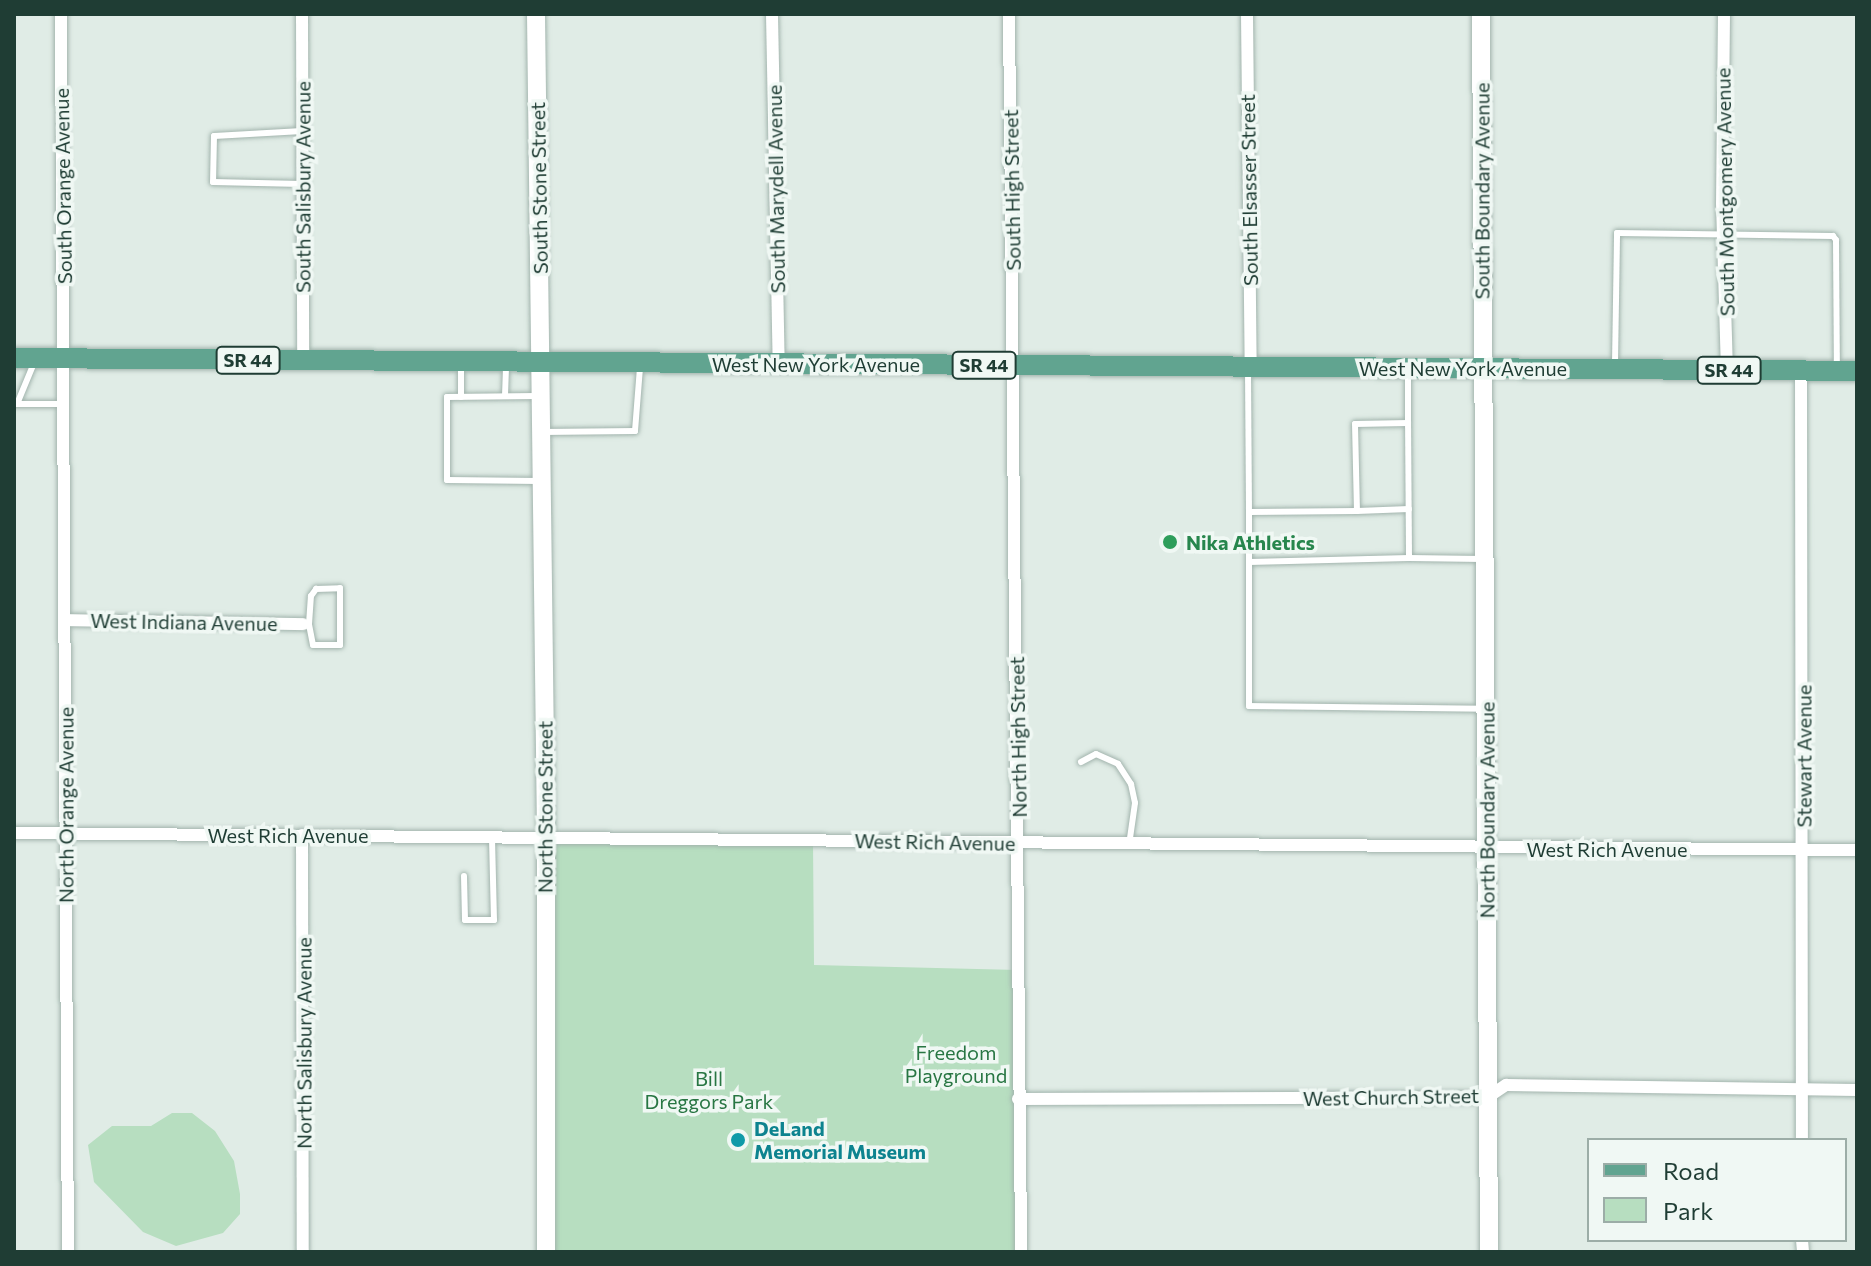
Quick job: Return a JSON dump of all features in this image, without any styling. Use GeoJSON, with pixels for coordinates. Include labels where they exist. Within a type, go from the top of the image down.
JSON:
{"type":"FeatureCollection","features":[{"type":"Feature","properties":{"kind":"main road","name":"West New York Avenue"},"geometry":{"type":"LineString","coordinates":[[14,358],[1847,371]]}},
{"type":"Feature","properties":{"kind":"street","name":"South Orange Avenue"},"geometry":{"type":"LineString","coordinates":[[61,14],[64,359]]}},
{"type":"Feature","properties":{"kind":"street","name":"South Salisbury Avenue"},"geometry":{"type":"LineString","coordinates":[[302,14],[303,361]]}},
{"type":"Feature","properties":{"kind":"street","name":"South Stone Street"},"geometry":{"type":"LineString","coordinates":[[536,14],[542,362]]}},
{"type":"Feature","properties":{"kind":"street","name":"South Marydell Avenue"},"geometry":{"type":"LineString","coordinates":[[772,14],[779,364]]}},
{"type":"Feature","properties":{"kind":"street","name":"South High Street"},"geometry":{"type":"LineString","coordinates":[[1009,14],[1014,365]]}},
{"type":"Feature","properties":{"kind":"street","name":"South Elsasser Street"},"geometry":{"type":"LineString","coordinates":[[1247,14],[1249,366]]}},
{"type":"Feature","properties":{"kind":"street","name":"South Boundary Avenue"},"geometry":{"type":"LineString","coordinates":[[1481,14],[1483,368]]}},
{"type":"Feature","properties":{"kind":"street","name":"South Montgomery Avenue"},"geometry":{"type":"LineString","coordinates":[[1724,14],[1723,234],[1727,370]]}},
{"type":"Feature","properties":{"kind":"street","name":"North Orange Avenue"},"geometry":{"type":"LineString","coordinates":[[64,359],[68,1252]]}},
{"type":"Feature","properties":{"kind":"street","name":"North Stone Street"},"geometry":{"type":"LineString","coordinates":[[542,362],[546,1252]]}},
{"type":"Feature","properties":{"kind":"street","name":"North High Street"},"geometry":{"type":"LineString","coordinates":[[1014,365],[1021,1252]]}},
{"type":"Feature","properties":{"kind":"street","name":"North Boundary Avenue"},"geometry":{"type":"LineString","coordinates":[[1483,368],[1489,1252]]}},
{"type":"Feature","properties":{"kind":"street","name":"Stewart Avenue"},"geometry":{"type":"LineString","coordinates":[[1801,371],[1802,1138]]}},
{"type":"Feature","properties":{"kind":"street","name":"West Indiana Avenue"},"geometry":{"type":"LineString","coordinates":[[65,620],[306,624]]}},
{"type":"Feature","properties":{"kind":"street","name":"West Rich Avenue"},"geometry":{"type":"LineString","coordinates":[[14,833],[1488,849],[1857,850]]}},
{"type":"Feature","properties":{"kind":"street","name":"North Salisbury Avenue"},"geometry":{"type":"LineString","coordinates":[[302,835],[303,1252]]}},
{"type":"Feature","properties":{"kind":"street","name":"West Church Street"},"geometry":{"type":"LineString","coordinates":[[1018,1099],[1488,1097],[1506,1085],[1857,1090]]}},
{"type":"Feature","properties":{"kind":"lane"},"geometry":{"type":"LineString","coordinates":[[302,131],[214,136],[213,182],[302,184]]}},
{"type":"Feature","properties":{"kind":"lane"},"geometry":{"type":"LineString","coordinates":[[1615,369],[1617,233],[1833,236],[1836,240],[1847,371]]}},
{"type":"Feature","properties":{"kind":"lane"},"geometry":{"type":"LineString","coordinates":[[35,358],[15,404],[64,404]]}},
{"type":"Feature","properties":{"kind":"lane"},"geometry":{"type":"LineString","coordinates":[[461,361],[461,397]]}},
{"type":"Feature","properties":{"kind":"lane"},"geometry":{"type":"LineString","coordinates":[[505,396],[506,362]]}},
{"type":"Feature","properties":{"kind":"lane"},"geometry":{"type":"LineString","coordinates":[[542,432],[635,431],[641,363]]}},
{"type":"Feature","properties":{"kind":"lane"},"geometry":{"type":"LineString","coordinates":[[1249,366],[1249,706],[1486,709]]}},
{"type":"Feature","properties":{"kind":"lane"},"geometry":{"type":"LineString","coordinates":[[1408,367],[1409,558]]}},
{"type":"Feature","properties":{"kind":"lane"},"geometry":{"type":"LineString","coordinates":[[542,396],[447,397],[447,480],[543,481]]}},
{"type":"Feature","properties":{"kind":"lane"},"geometry":{"type":"LineString","coordinates":[[1357,511],[1355,424],[1408,423]]}},
{"type":"Feature","properties":{"kind":"lane"},"geometry":{"type":"LineString","coordinates":[[1249,512],[1409,509]]}},
{"type":"Feature","properties":{"kind":"lane"},"geometry":{"type":"LineString","coordinates":[[1249,562],[1485,559]]}},
{"type":"Feature","properties":{"kind":"lane"},"geometry":{"type":"LineString","coordinates":[[340,588],[340,645],[313,645],[306,624],[311,596],[316,589],[340,588]]}},
{"type":"Feature","properties":{"kind":"lane"},"geometry":{"type":"LineString","coordinates":[[1081,762],[1096,754],[1118,764],[1131,784],[1135,803],[1129,845]]}},
{"type":"Feature","properties":{"kind":"lane"},"geometry":{"type":"LineString","coordinates":[[464,876],[465,920],[494,920],[492,837]]}},
{"type":"Feature","properties":{"kind":"green space","name":"Bill Dreggors Park"},"geometry":{"type":"Polygon","coordinates":[[[546,838],[813,841],[814,965],[1018,970],[1021,1252],[546,1252],[546,838]]]}},
{"type":"Feature","properties":{"kind":"green space"},"geometry":{"type":"Polygon","coordinates":[[[172,1113],[192,1113],[215,1131],[234,1161],[240,1194],[240,1214],[223,1233],[176,1246],[143,1232],[94,1182],[88,1145],[112,1126],[151,1126],[172,1113]]]}},
{"type":"Feature","properties":{"kind":"place","name":"Nika Athletics"},"geometry":{"type":"Point","coordinates":[1170,542]}},
{"type":"Feature","properties":{"kind":"place","name":"DeLand Memorial Museum"},"geometry":{"type":"Point","coordinates":[738,1140]}},
{"type":"Feature","properties":{"kind":"park label","name":"Freedom Playground"},"geometry":{"type":"Point","coordinates":[956,1064]}}]}
